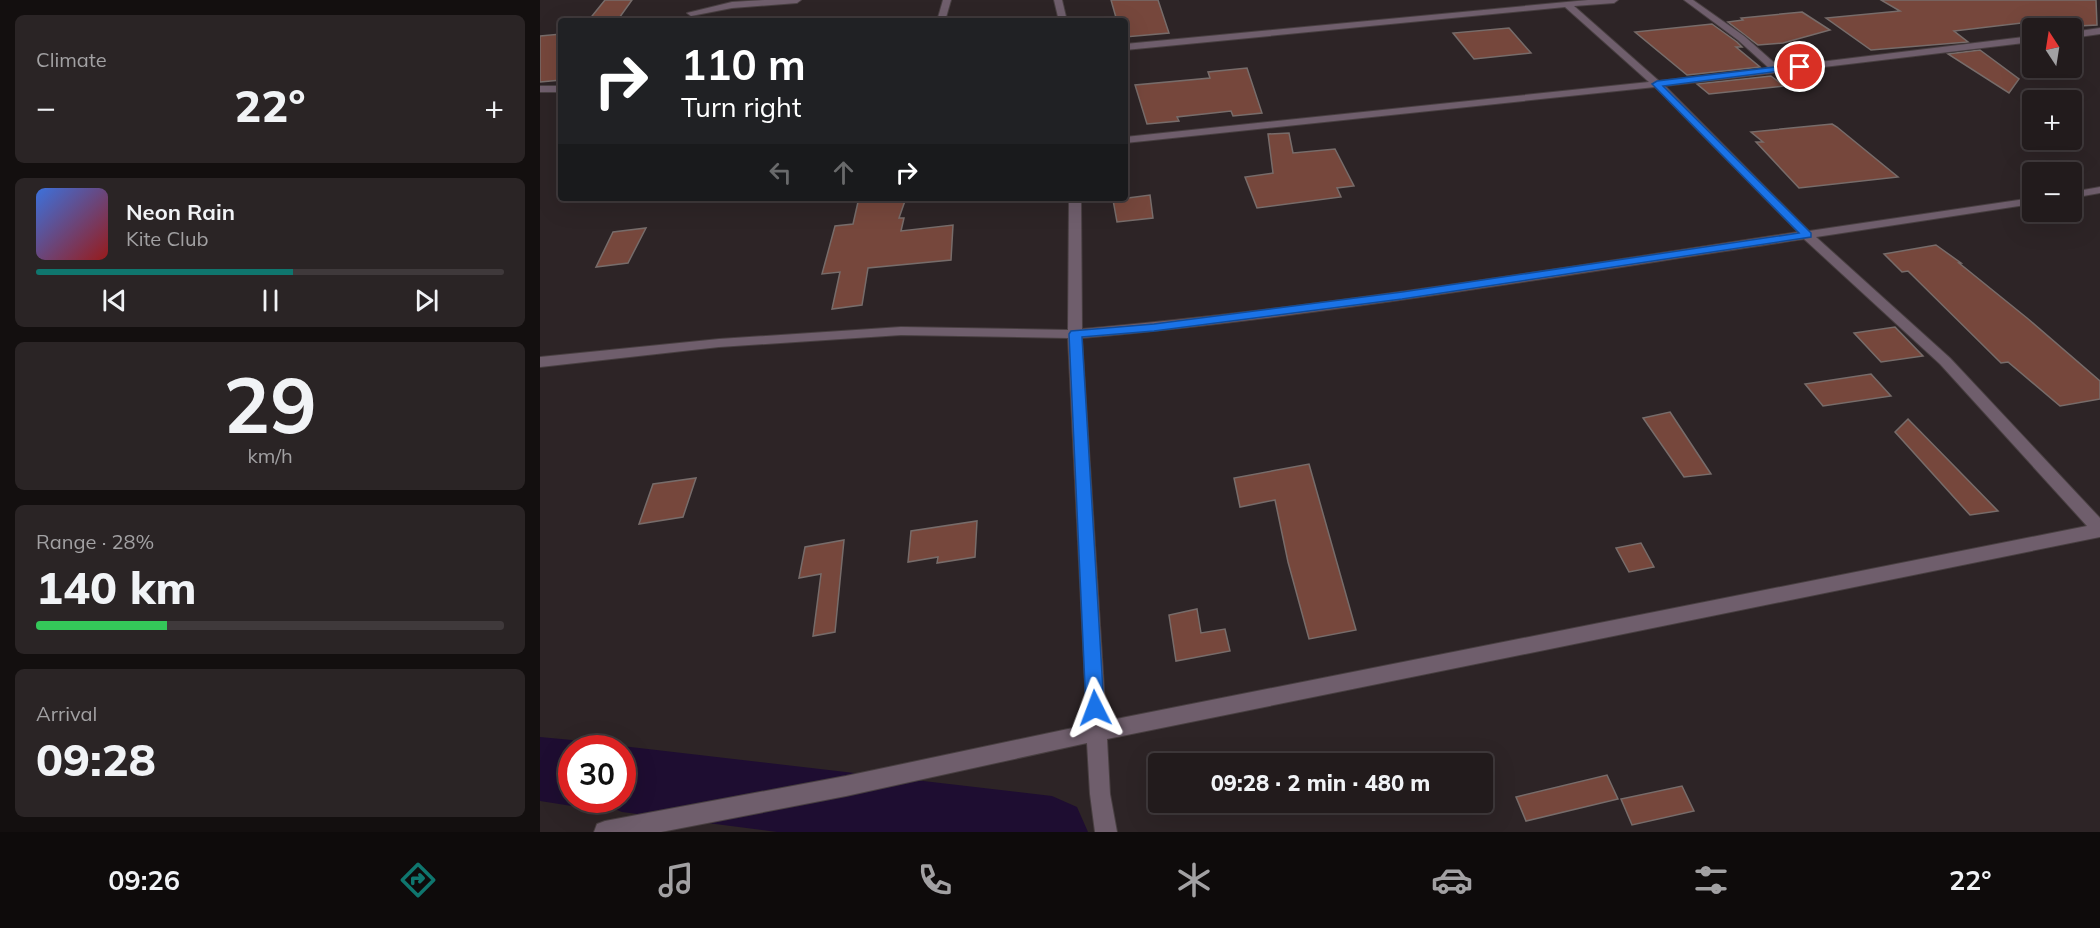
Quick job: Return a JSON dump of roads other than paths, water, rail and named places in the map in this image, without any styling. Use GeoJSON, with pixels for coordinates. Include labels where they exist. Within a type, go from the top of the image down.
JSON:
{"type":"FeatureCollection","features":[{"type":"Feature","properties":{"kind":"street"},"geometry":{"type":"LineString","coordinates":[[688,17],[696,0]]}},
{"type":"Feature","properties":{"kind":"street"},"geometry":{"type":"LineString","coordinates":[[688,17],[732,5],[797,0]]}},
{"type":"Feature","properties":{"kind":"street"},"geometry":{"type":"LineString","coordinates":[[942,18],[948,0]]}},
{"type":"Feature","properties":{"kind":"street"},"geometry":{"type":"LineString","coordinates":[[1058,0],[1062,18]]}},
{"type":"Feature","properties":{"kind":"street"},"geometry":{"type":"LineString","coordinates":[[1128,47],[1614,0]]}},
{"type":"Feature","properties":{"kind":"street"},"geometry":{"type":"LineString","coordinates":[[1688,0],[1741,38],[1777,70]]}},
{"type":"Feature","properties":{"kind":"street"},"geometry":{"type":"LineString","coordinates":[[1566,4],[1657,84],[1807,235],[1945,361],[2100,529]]}},
{"type":"Feature","properties":{"kind":"street"},"geometry":{"type":"LineString","coordinates":[[2082,34],[2100,31]]}},
{"type":"Feature","properties":{"kind":"street"},"geometry":{"type":"LineString","coordinates":[[1128,140],[1657,84],[2022,40]]}},
{"type":"Feature","properties":{"kind":"street"},"geometry":{"type":"LineString","coordinates":[[540,89],[558,88]]}},
{"type":"Feature","properties":{"kind":"street"},"geometry":{"type":"LineString","coordinates":[[2082,193],[2100,190]]}},
{"type":"Feature","properties":{"kind":"street"},"geometry":{"type":"LineString","coordinates":[[1075,201],[1076,334],[1096,732],[1100,794],[1106,832]]}},
{"type":"Feature","properties":{"kind":"street"},"geometry":{"type":"LineString","coordinates":[[540,362],[719,343],[901,331],[1076,334],[1154,327],[1402,295],[2022,203]]}},
{"type":"Feature","properties":{"kind":"street"},"geometry":{"type":"LineString","coordinates":[[605,832],[846,786],[1096,732],[1551,639],[1781,596],[2100,529]]}},
{"type":"Feature","properties":{"kind":"waterway"},"geometry":{"type":"LineString","coordinates":[[540,769],[558,771]]}},
{"type":"Feature","properties":{"kind":"waterway"},"geometry":{"type":"LineString","coordinates":[[636,781],[1052,832]]}}]}
